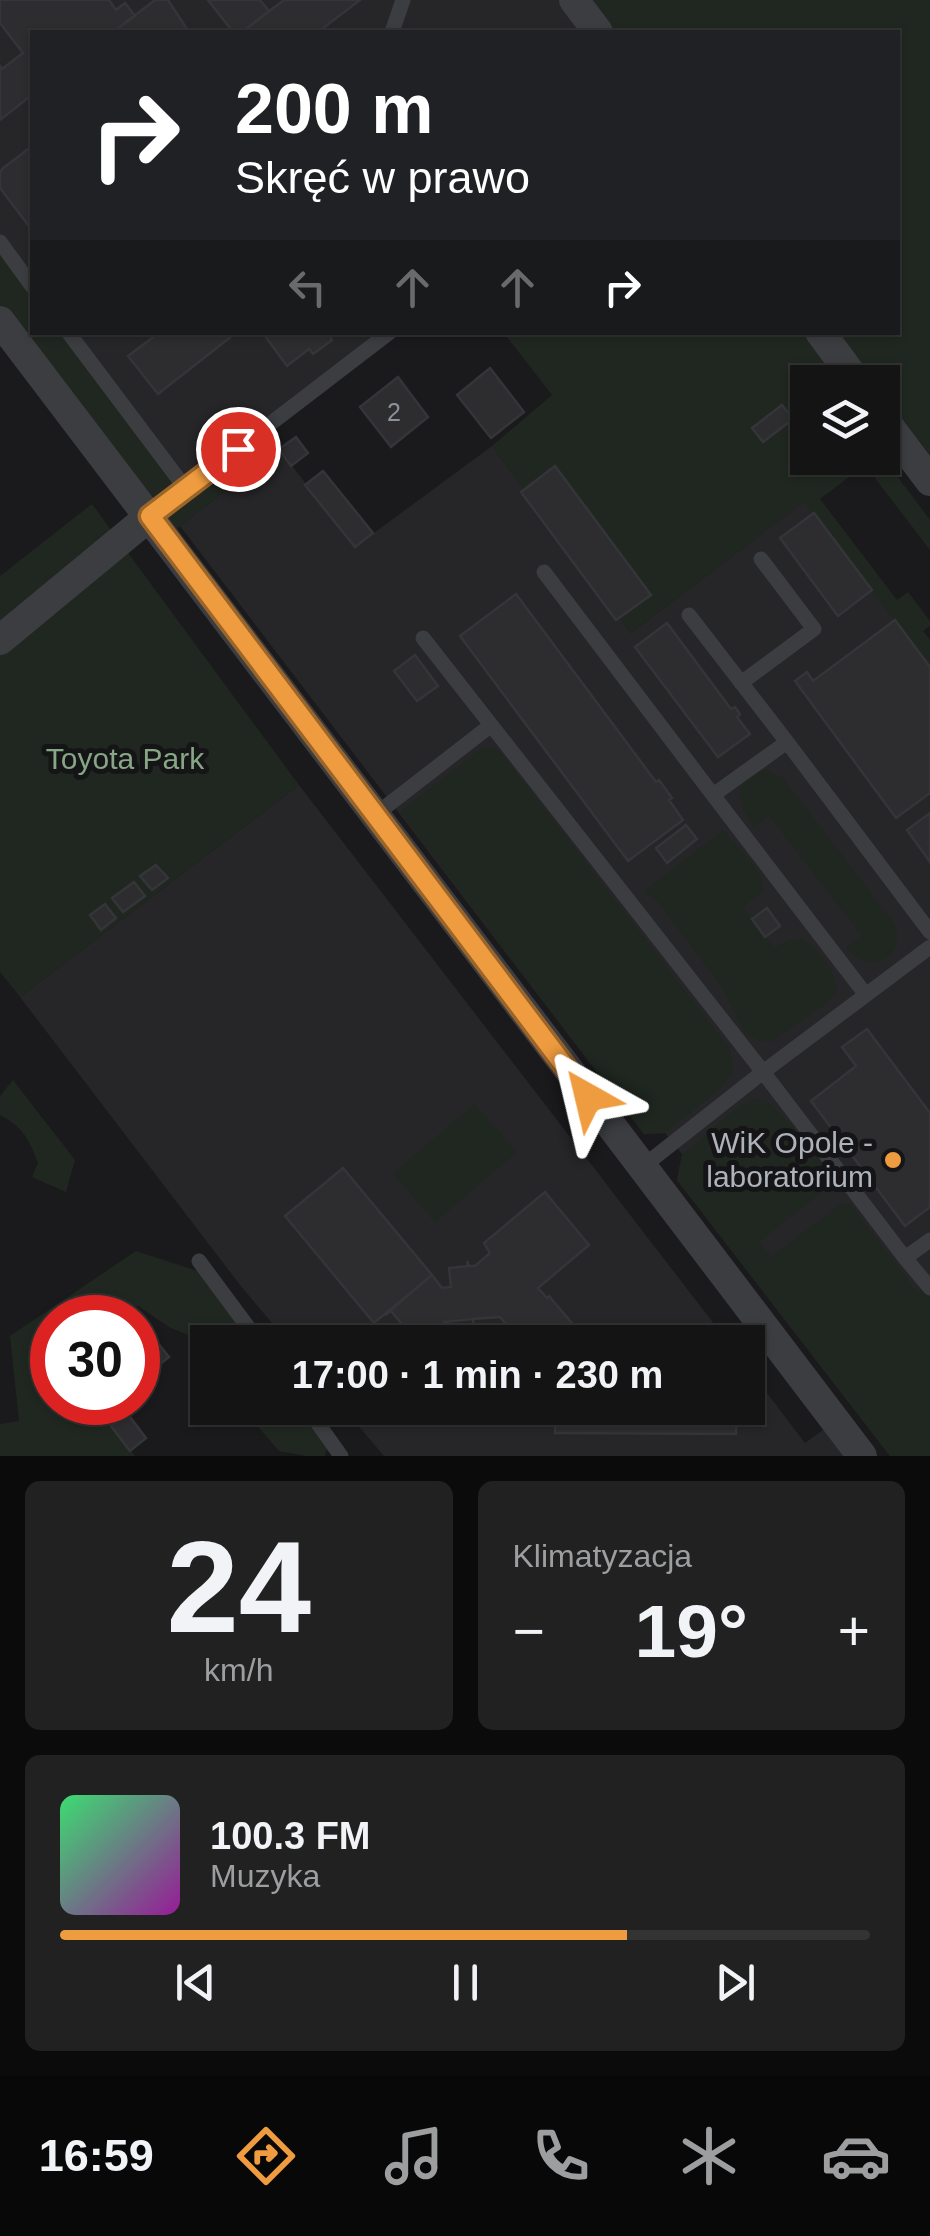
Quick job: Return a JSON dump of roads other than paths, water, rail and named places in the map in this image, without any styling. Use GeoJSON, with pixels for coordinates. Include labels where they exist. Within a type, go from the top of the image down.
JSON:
{"type":"FeatureCollection","features":[{"type":"Feature","properties":{"kind":"street"},"geometry":{"type":"LineString","coordinates":[[574,0],[596,30]]}},
{"type":"Feature","properties":{"kind":"street"},"geometry":{"type":"LineString","coordinates":[[0,320],[862,1456]]}},
{"type":"Feature","properties":{"kind":"street"},"geometry":{"type":"LineString","coordinates":[[822,335],[844,365]]}},
{"type":"Feature","properties":{"kind":"street"},"geometry":{"type":"LineString","coordinates":[[900,441],[930,481]]}},
{"type":"Feature","properties":{"kind":"street"},"geometry":{"type":"LineString","coordinates":[[0,640],[150,516]]}},
{"type":"Feature","properties":{"kind":"lane"},"geometry":{"type":"LineString","coordinates":[[393,30],[403,0]]}},
{"type":"Feature","properties":{"kind":"lane"},"geometry":{"type":"LineString","coordinates":[[0,242],[30,283]]}},
{"type":"Feature","properties":{"kind":"lane"},"geometry":{"type":"LineString","coordinates":[[70,335],[186,489]]}},
{"type":"Feature","properties":{"kind":"lane"},"geometry":{"type":"LineString","coordinates":[[150,516],[386,335]]}},
{"type":"Feature","properties":{"kind":"lane"},"geometry":{"type":"LineString","coordinates":[[741,683],[814,628],[761,559]]}},
{"type":"Feature","properties":{"kind":"lane"},"geometry":{"type":"LineString","coordinates":[[544,572],[866,995]]}},
{"type":"Feature","properties":{"kind":"lane"},"geometry":{"type":"LineString","coordinates":[[689,616],[930,932]]}},
{"type":"Feature","properties":{"kind":"lane"},"geometry":{"type":"LineString","coordinates":[[423,638],[930,1288]]}},
{"type":"Feature","properties":{"kind":"lane"},"geometry":{"type":"LineString","coordinates":[[375,815],[490,726]]}},
{"type":"Feature","properties":{"kind":"lane"},"geometry":{"type":"LineString","coordinates":[[712,795],[787,742]]}},
{"type":"Feature","properties":{"kind":"lane"},"geometry":{"type":"LineString","coordinates":[[641,1168],[930,947]]}},
{"type":"Feature","properties":{"kind":"lane"},"geometry":{"type":"LineString","coordinates":[[906,1258],[930,1240]]}},
{"type":"Feature","properties":{"kind":"lane"},"geometry":{"type":"LineString","coordinates":[[199,1261],[246,1325]]}},
{"type":"Feature","properties":{"kind":"lane"},"geometry":{"type":"LineString","coordinates":[[319,1425],[342,1456]]}},
{"type":"Feature","properties":{"kind":"place","name":"WiK Opole - laboratorium"},"geometry":{"type":"Point","coordinates":[893,1160]}},
{"type":"Feature","properties":{"kind":"park label","name":"Toyota Park"},"geometry":{"type":"Point","coordinates":[125,759]}}]}
